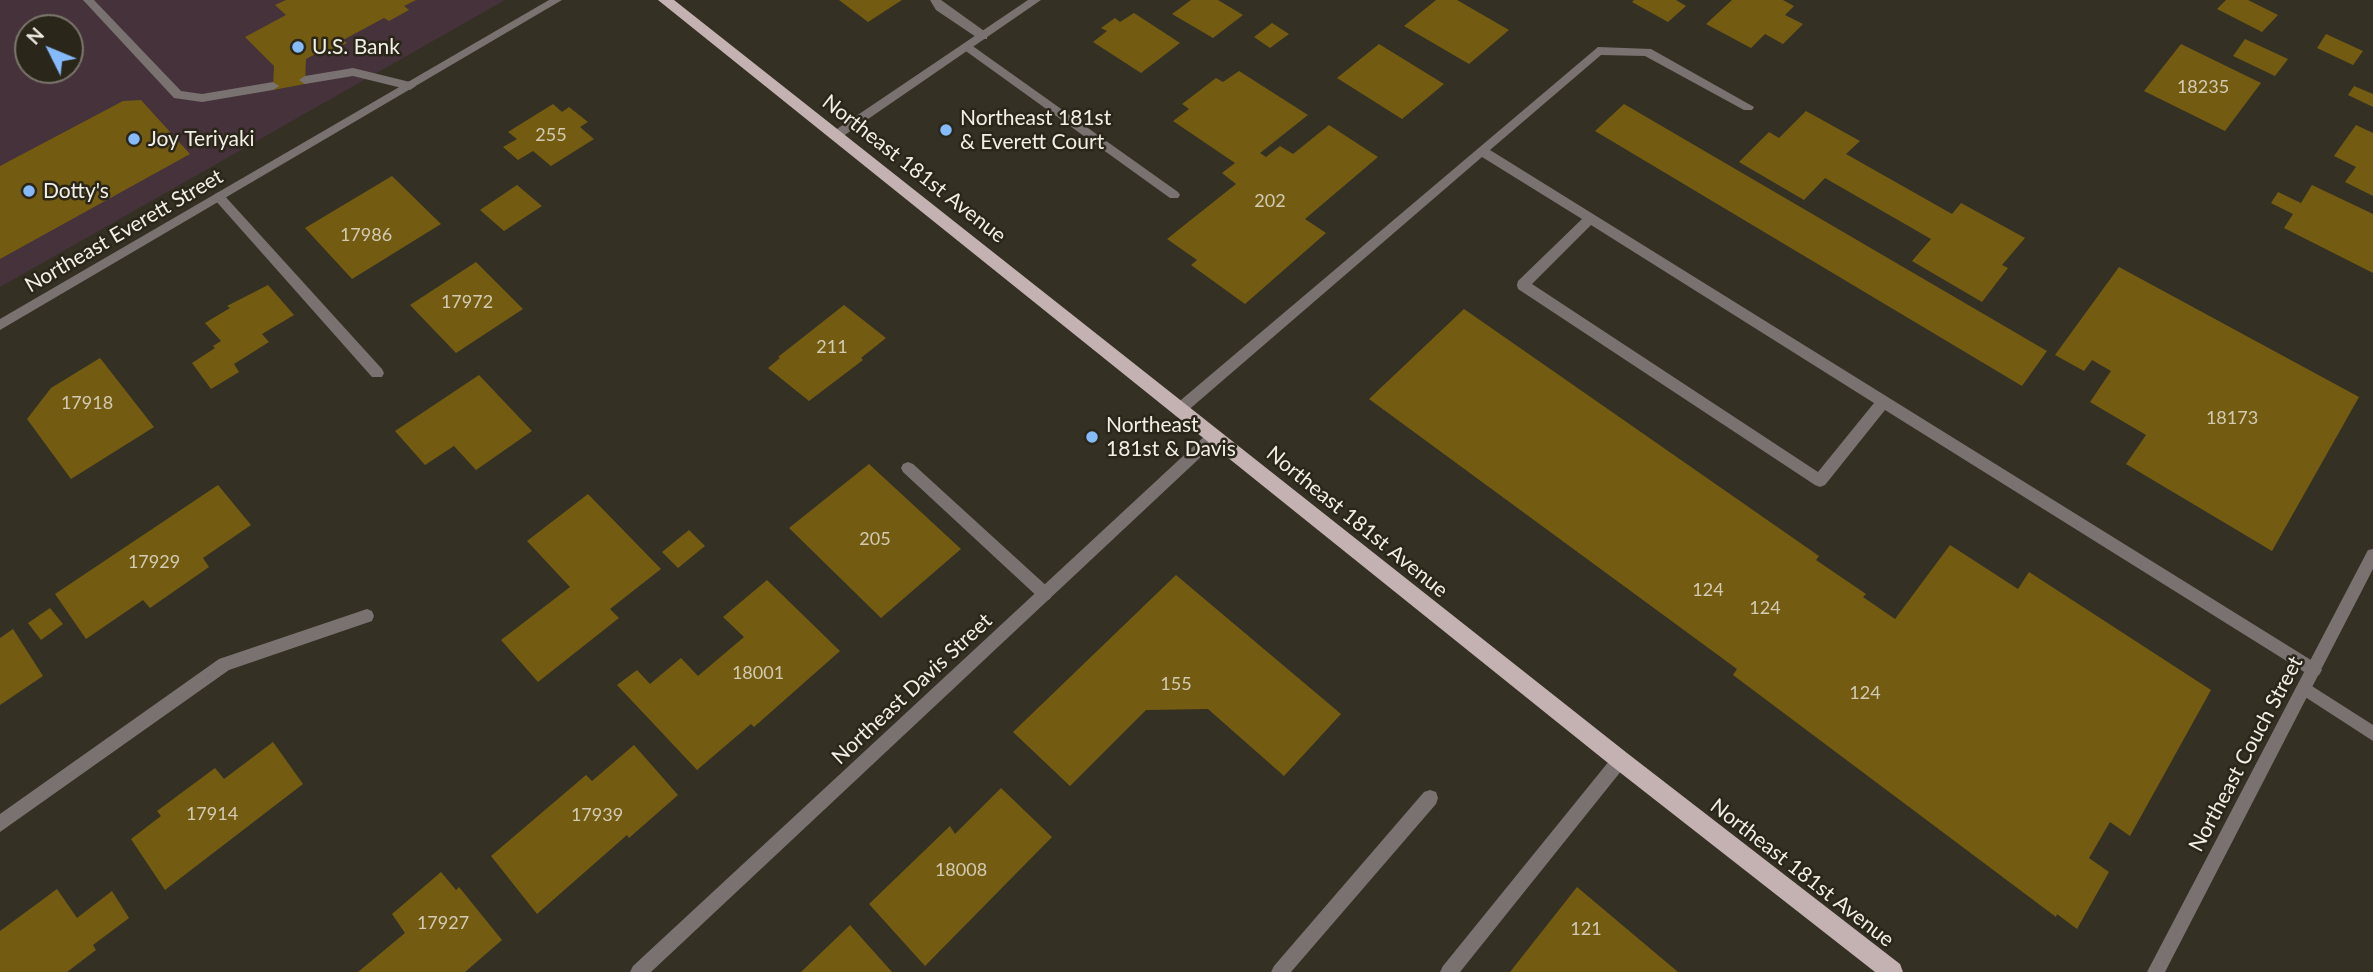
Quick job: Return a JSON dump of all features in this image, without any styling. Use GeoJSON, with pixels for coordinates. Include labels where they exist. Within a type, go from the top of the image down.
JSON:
{"type":"FeatureCollection","features":[{"type":"Feature","properties":{"kind":"main road","name":"Northeast 181st Avenue"},"geometry":{"type":"LineString","coordinates":[[665,0],[1619,760],[1892,972]]}},
{"type":"Feature","properties":{"kind":"street"},"geometry":{"type":"LineString","coordinates":[[88,0],[178,95],[202,98],[273,86]]}},
{"type":"Feature","properties":{"kind":"street","name":"Northeast Everett Street"},"geometry":{"type":"LineString","coordinates":[[0,325],[557,0]]}},
{"type":"Feature","properties":{"kind":"street"},"geometry":{"type":"LineString","coordinates":[[935,0],[940,7],[983,36]]}},
{"type":"Feature","properties":{"kind":"street"},"geometry":{"type":"LineString","coordinates":[[835,136],[1036,0]]}},
{"type":"Feature","properties":{"kind":"street"},"geometry":{"type":"LineString","coordinates":[[967,46],[1174,195]]}},
{"type":"Feature","properties":{"kind":"street"},"geometry":{"type":"LineString","coordinates":[[1180,409],[1598,51],[1647,52],[1748,107]]}},
{"type":"Feature","properties":{"kind":"street"},"geometry":{"type":"LineString","coordinates":[[305,80],[353,72],[410,86]]}},
{"type":"Feature","properties":{"kind":"street"},"geometry":{"type":"LineString","coordinates":[[1482,151],[2314,670]]}},
{"type":"Feature","properties":{"kind":"street"},"geometry":{"type":"LineString","coordinates":[[219,197],[377,373]]}},
{"type":"Feature","properties":{"kind":"street"},"geometry":{"type":"LineString","coordinates":[[1590,219],[1523,285],[1820,481],[1883,402]]}},
{"type":"Feature","properties":{"kind":"street","name":"Northeast Davis Street"},"geometry":{"type":"LineString","coordinates":[[639,972],[1214,436]]}},
{"type":"Feature","properties":{"kind":"street"},"geometry":{"type":"LineString","coordinates":[[908,468],[1045,594]]}},
{"type":"Feature","properties":{"kind":"street","name":"Northeast Couch Street"},"geometry":{"type":"LineString","coordinates":[[2156,972],[2373,555]]}},
{"type":"Feature","properties":{"kind":"street"},"geometry":{"type":"LineString","coordinates":[[0,824],[224,664],[367,616]]}},
{"type":"Feature","properties":{"kind":"street"},"geometry":{"type":"LineString","coordinates":[[2304,688],[2373,734]]}},
{"type":"Feature","properties":{"kind":"street"},"geometry":{"type":"LineString","coordinates":[[1449,972],[1619,760]]}},
{"type":"Feature","properties":{"kind":"street"},"geometry":{"type":"LineString","coordinates":[[1280,972],[1430,799]]}},
{"type":"Feature","properties":{"kind":"shaded area"},"geometry":{"type":"Polygon","coordinates":[[[0,0],[505,0],[0,287],[0,0]]]}},
{"type":"Feature","properties":{"kind":"building","name":"U.S. Bank"},"geometry":{"type":"Polygon","coordinates":[[[286,0],[416,0],[404,6],[409,10],[389,21],[384,18],[343,40],[347,43],[327,54],[323,50],[306,59],[305,84],[273,90],[274,66],[245,37],[286,15],[275,5],[286,0]]]}},
{"type":"Feature","properties":{"kind":"building"},"geometry":{"type":"Polygon","coordinates":[[[839,0],[902,0],[868,22],[839,0]]]}},
{"type":"Feature","properties":{"kind":"building"},"geometry":{"type":"Polygon","coordinates":[[[1191,0],[1218,0],[1243,15],[1213,38],[1172,14],[1191,0]]]}},
{"type":"Feature","properties":{"kind":"building"},"geometry":{"type":"Polygon","coordinates":[[[1436,0],[1457,0],[1509,30],[1469,64],[1404,26],[1436,0]]]}},
{"type":"Feature","properties":{"kind":"building"},"geometry":{"type":"Polygon","coordinates":[[[1676,0],[1686,6],[1668,22],[1632,2],[1676,0]]]}},
{"type":"Feature","properties":{"kind":"building"},"geometry":{"type":"Polygon","coordinates":[[[1732,0],[1783,0],[1794,6],[1785,15],[1803,24],[1783,44],[1765,34],[1751,48],[1706,24],[1732,0]]]}},
{"type":"Feature","properties":{"kind":"building"},"geometry":{"type":"Polygon","coordinates":[[[2226,0],[2248,0],[2278,15],[2262,32],[2217,9],[2226,0]]]}},
{"type":"Feature","properties":{"kind":"building"},"geometry":{"type":"Polygon","coordinates":[[[1134,13],[1180,43],[1141,73],[1093,42],[1107,31],[1101,28],[1115,18],[1120,22],[1134,13]]]}},
{"type":"Feature","properties":{"kind":"building"},"geometry":{"type":"Polygon","coordinates":[[[1272,23],[1289,34],[1270,48],[1254,37],[1272,23]]]}},
{"type":"Feature","properties":{"kind":"building"},"geometry":{"type":"Polygon","coordinates":[[[2326,34],[2363,51],[2353,65],[2317,48],[2326,34]]]}},
{"type":"Feature","properties":{"kind":"building"},"geometry":{"type":"Polygon","coordinates":[[[2245,39],[2288,59],[2275,76],[2233,56],[2245,39]]]}},
{"type":"Feature","properties":{"kind":"building"},"geometry":{"type":"Polygon","coordinates":[[[1379,44],[1444,84],[1402,119],[1337,78],[1379,44]]]}},
{"type":"Feature","properties":{"kind":"building"},"geometry":{"type":"Polygon","coordinates":[[[2181,44],[2261,83],[2225,131],[2144,91],[2181,44]]]}},
{"type":"Feature","properties":{"kind":"building"},"geometry":{"type":"Polygon","coordinates":[[[1239,71],[1308,115],[1260,153],[1266,157],[1280,146],[1293,154],[1329,125],[1378,157],[1305,219],[1326,233],[1245,304],[1191,265],[1197,260],[1167,239],[1236,184],[1222,173],[1235,163],[1173,121],[1189,109],[1182,104],[1216,78],[1223,82],[1239,71]]]}},
{"type":"Feature","properties":{"kind":"building"},"geometry":{"type":"Polygon","coordinates":[[[2354,86],[2373,94],[2373,107],[2348,95],[2354,86]]]}},
{"type":"Feature","properties":{"kind":"building"},"geometry":{"type":"Polygon","coordinates":[[[141,100],[190,154],[0,259],[0,166],[123,101],[141,100]]]}},
{"type":"Feature","properties":{"kind":"building"},"geometry":{"type":"Polygon","coordinates":[[[553,104],[562,112],[569,107],[588,122],[580,127],[594,139],[551,166],[533,151],[518,160],[503,147],[517,139],[508,132],[553,104]]]}},
{"type":"Feature","properties":{"kind":"building"},"geometry":{"type":"Polygon","coordinates":[[[1624,104],[2047,351],[2022,386],[1595,131],[1624,104]]]}},
{"type":"Feature","properties":{"kind":"building"},"geometry":{"type":"Polygon","coordinates":[[[1806,111],[1860,141],[1846,154],[1952,214],[1961,203],[2025,238],[2002,265],[2008,268],[1982,302],[1912,261],[1931,239],[1825,178],[1804,200],[1739,162],[1769,132],[1779,138],[1806,111]]]}},
{"type":"Feature","properties":{"kind":"building"},"geometry":{"type":"Polygon","coordinates":[[[2356,125],[2373,133],[2373,196],[2345,182],[2356,167],[2334,156],[2356,125]]]}},
{"type":"Feature","properties":{"kind":"building"},"geometry":{"type":"Polygon","coordinates":[[[392,176],[441,224],[352,279],[305,228],[392,176]]]}},
{"type":"Feature","properties":{"kind":"building"},"geometry":{"type":"Polygon","coordinates":[[[517,185],[542,206],[504,231],[480,210],[517,185]]]}},
{"type":"Feature","properties":{"kind":"building"},"geometry":{"type":"Polygon","coordinates":[[[2312,185],[2373,214],[2373,273],[2284,228],[2293,214],[2271,203],[2278,192],[2301,203],[2312,185]]]}},
{"type":"Feature","properties":{"kind":"building"},"geometry":{"type":"Polygon","coordinates":[[[476,262],[523,309],[456,353],[410,305],[476,262]]]}},
{"type":"Feature","properties":{"kind":"building"},"geometry":{"type":"Polygon","coordinates":[[[2119,267],[2359,397],[2272,551],[2126,464],[2146,435],[2090,402],[2111,371],[2092,360],[2084,371],[2055,355],[2119,267]]]}},
{"type":"Feature","properties":{"kind":"building"},"geometry":{"type":"Polygon","coordinates":[[[268,285],[294,315],[262,334],[269,342],[234,364],[239,372],[211,389],[192,363],[221,341],[205,323],[230,308],[227,306],[268,285]]]}},
{"type":"Feature","properties":{"kind":"building"},"geometry":{"type":"Polygon","coordinates":[[[844,305],[886,338],[861,358],[863,360],[809,401],[768,368],[844,305]]]}},
{"type":"Feature","properties":{"kind":"building"},"geometry":{"type":"Polygon","coordinates":[[[1464,309],[1819,556],[1816,560],[1866,594],[1863,597],[1895,619],[1950,545],[2018,589],[2029,572],[2211,690],[2130,836],[2110,822],[2089,858],[2109,872],[2077,929],[2057,914],[2056,917],[1733,675],[1737,669],[1369,399],[1464,309]]]}},
{"type":"Feature","properties":{"kind":"building"},"geometry":{"type":"Polygon","coordinates":[[[100,358],[154,427],[71,479],[27,419],[51,388],[100,358]]]}},
{"type":"Feature","properties":{"kind":"building"},"geometry":{"type":"Polygon","coordinates":[[[479,375],[532,431],[476,470],[454,446],[425,465],[395,431],[479,375]]]}},
{"type":"Feature","properties":{"kind":"building"},"geometry":{"type":"Polygon","coordinates":[[[869,464],[961,549],[881,618],[789,528],[869,464]]]}},
{"type":"Feature","properties":{"kind":"building"},"geometry":{"type":"Polygon","coordinates":[[[218,485],[251,525],[203,558],[209,567],[150,608],[143,600],[86,639],[55,594],[218,485]]]}},
{"type":"Feature","properties":{"kind":"building"},"geometry":{"type":"Polygon","coordinates":[[[588,494],[661,569],[610,609],[619,618],[538,682],[501,640],[570,587],[527,541],[588,494]]]}},
{"type":"Feature","properties":{"kind":"building"},"geometry":{"type":"Polygon","coordinates":[[[689,530],[705,546],[678,568],[662,552],[689,530]]]}},
{"type":"Feature","properties":{"kind":"building"},"geometry":{"type":"Polygon","coordinates":[[[1176,575],[1341,714],[1284,776],[1208,709],[1146,710],[1070,786],[1013,732],[1176,575]]]}},
{"type":"Feature","properties":{"kind":"building"},"geometry":{"type":"Polygon","coordinates":[[[767,580],[840,651],[754,727],[751,724],[697,770],[617,685],[637,670],[650,684],[681,658],[698,676],[744,637],[723,617],[767,580]]]}},
{"type":"Feature","properties":{"kind":"building"},"geometry":{"type":"Polygon","coordinates":[[[50,608],[63,624],[41,640],[28,623],[50,608]]]}},
{"type":"Feature","properties":{"kind":"building"},"geometry":{"type":"Polygon","coordinates":[[[13,629],[43,676],[0,705],[0,638],[13,629]]]}},
{"type":"Feature","properties":{"kind":"building"},"geometry":{"type":"Polygon","coordinates":[[[273,742],[303,784],[165,890],[131,839],[161,816],[157,811],[215,768],[224,779],[273,742]]]}},
{"type":"Feature","properties":{"kind":"building"},"geometry":{"type":"Polygon","coordinates":[[[634,745],[678,795],[629,838],[627,835],[537,914],[491,856],[586,775],[592,781],[634,745]]]}},
{"type":"Feature","properties":{"kind":"building"},"geometry":{"type":"Polygon","coordinates":[[[1001,788],[1052,837],[925,966],[869,904],[950,826],[955,834],[1001,788]]]}},
{"type":"Feature","properties":{"kind":"building"},"geometry":{"type":"Polygon","coordinates":[[[441,872],[456,890],[459,887],[502,940],[465,972],[358,972],[405,933],[392,914],[441,872]]]}},
{"type":"Feature","properties":{"kind":"building"},"geometry":{"type":"Polygon","coordinates":[[[1577,887],[1678,972],[1510,972],[1577,887]]]}},
{"type":"Feature","properties":{"kind":"building"},"geometry":{"type":"Polygon","coordinates":[[[57,889],[77,918],[112,891],[129,918],[93,945],[96,950],[67,972],[0,972],[0,931],[57,889]]]}},
{"type":"Feature","properties":{"kind":"building"},"geometry":{"type":"Polygon","coordinates":[[[849,926],[892,972],[801,972],[849,926]]]}},
{"type":"Feature","properties":{"kind":"place","name":"U.S. Bank"},"geometry":{"type":"Point","coordinates":[298,47]}},
{"type":"Feature","properties":{"kind":"place","name":"Northeast 181st & Everett Court"},"geometry":{"type":"Point","coordinates":[946,130]}},
{"type":"Feature","properties":{"kind":"place","name":"Joy Teriyaki"},"geometry":{"type":"Point","coordinates":[134,139]}},
{"type":"Feature","properties":{"kind":"place","name":"Dotty's"},"geometry":{"type":"Point","coordinates":[29,191]}},
{"type":"Feature","properties":{"kind":"place","name":"Northeast 181st & Davis"},"geometry":{"type":"Point","coordinates":[1092,437]}}]}
